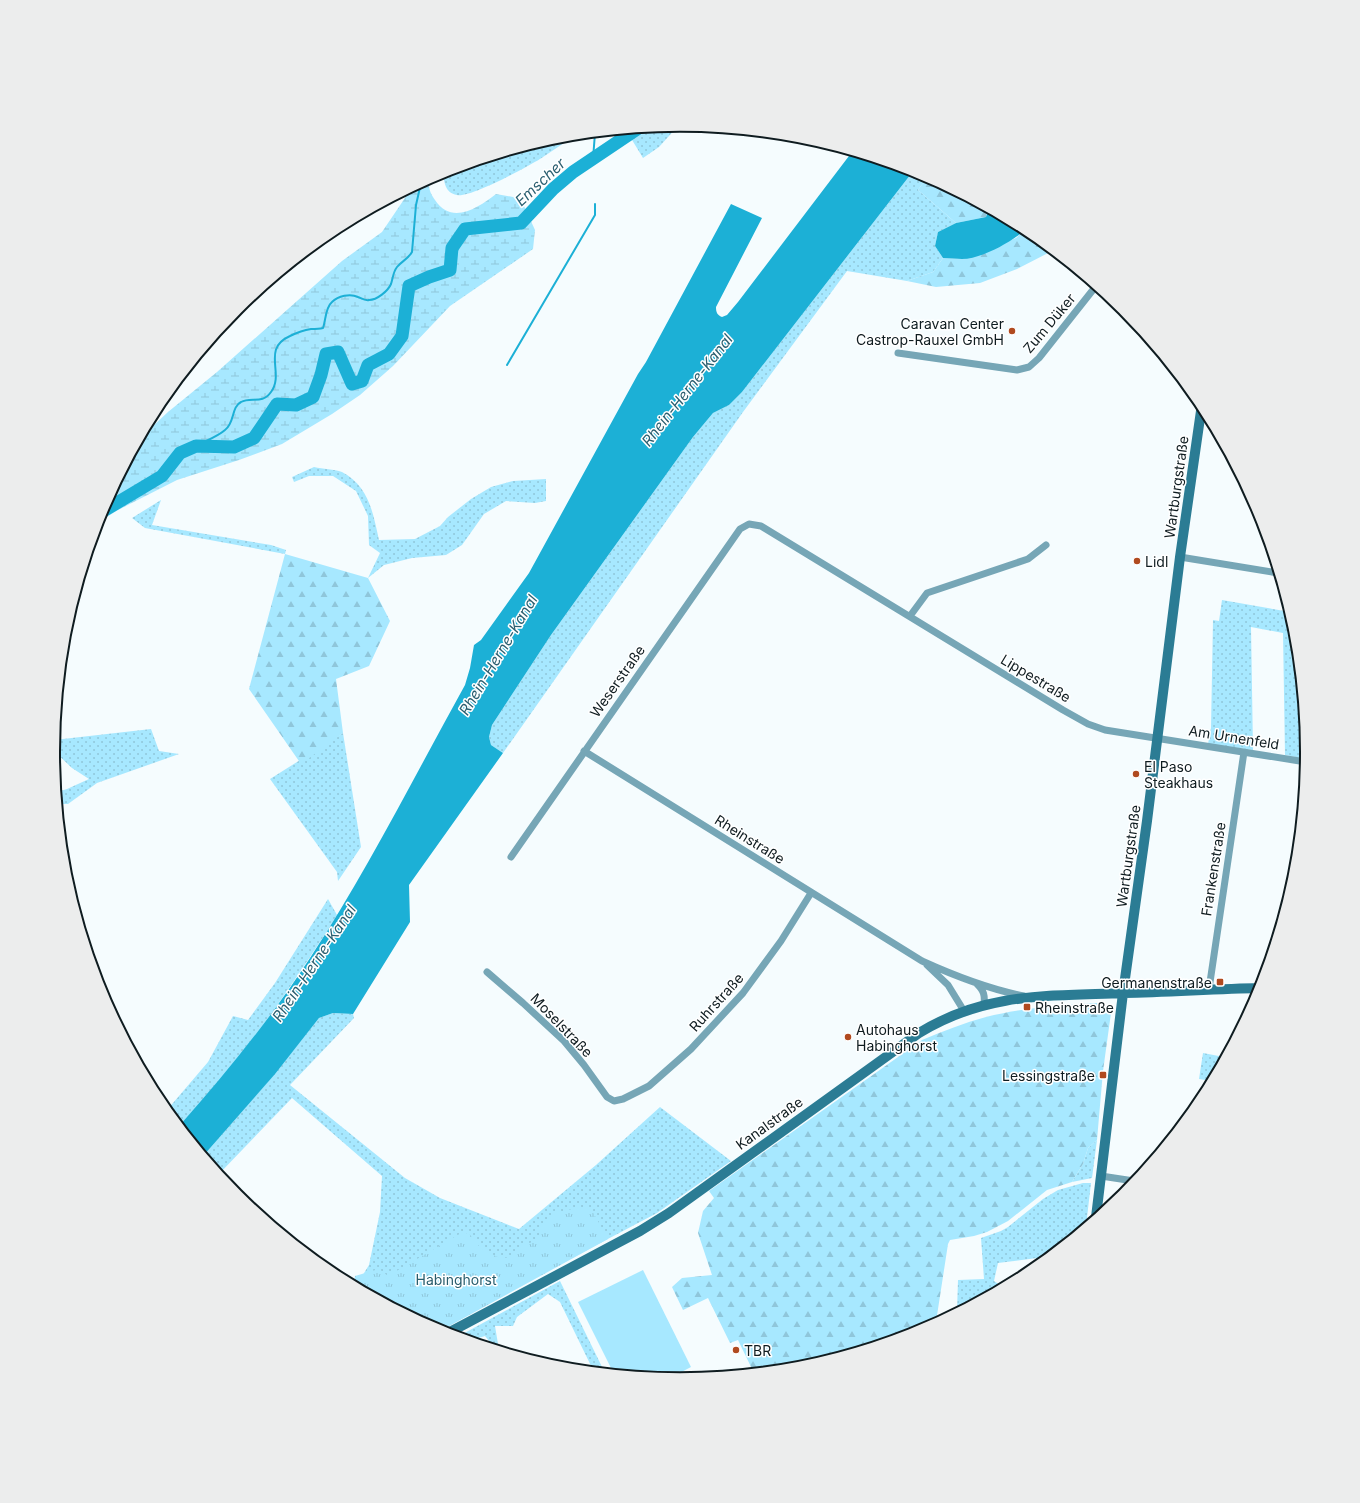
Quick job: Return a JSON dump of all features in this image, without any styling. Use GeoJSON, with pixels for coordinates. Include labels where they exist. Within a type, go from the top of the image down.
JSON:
{"type":"FeatureCollection","features":[{"type":"Feature","properties":{"kind":"main road","name":"Wartburgstraße"},"geometry":{"type":"LineString","coordinates":[[1097,1210],[1123,993],[1180,557],[1200,414]]}},
{"type":"Feature","properties":{"kind":"main road","name":"Kanalstraße"},"geometry":{"type":"LineString","coordinates":[[456,1329],[640,1231],[919,1033],[964,1011],[984,1005],[1032,997],[1253,988]]}},
{"type":"Feature","properties":{"kind":"street","name":"Zum Düker"},"geometry":{"type":"LineString","coordinates":[[898,353],[1017,370],[1029,367],[1039,358],[1093,289]]}},
{"type":"Feature","properties":{"kind":"street","name":"Lippestraße"},"geometry":{"type":"LineString","coordinates":[[749,524],[761,526],[1088,724],[1105,730],[1157,738]]}},
{"type":"Feature","properties":{"kind":"street","name":"Weserstraße"},"geometry":{"type":"LineString","coordinates":[[511,857],[740,529],[749,524]]}},
{"type":"Feature","properties":{"kind":"street"},"geometry":{"type":"LineString","coordinates":[[910,616],[927,593],[1028,559],[1046,545]]}},
{"type":"Feature","properties":{"kind":"street"},"geometry":{"type":"LineString","coordinates":[[1180,557],[1273,572]]}},
{"type":"Feature","properties":{"kind":"street","name":"Am Urnenfeld"},"geometry":{"type":"LineString","coordinates":[[1157,738],[1300,761]]}},
{"type":"Feature","properties":{"kind":"street","name":"Rheinstraße"},"geometry":{"type":"LineString","coordinates":[[584,751],[922,961],[977,984],[1032,997]]}},
{"type":"Feature","properties":{"kind":"street","name":"Frankenstraße"},"geometry":{"type":"LineString","coordinates":[[1209,989],[1244,752]]}},
{"type":"Feature","properties":{"kind":"street","name":"Ruhrstraße"},"geometry":{"type":"LineString","coordinates":[[614,1101],[623,1099],[649,1086],[691,1049],[744,993],[781,941],[811,893]]}},
{"type":"Feature","properties":{"kind":"street","name":"Rheinstraße"},"geometry":{"type":"LineString","coordinates":[[922,961],[948,985],[964,1011]]}},
{"type":"Feature","properties":{"kind":"street","name":"Moselstraße"},"geometry":{"type":"LineString","coordinates":[[486,972],[523,1003],[564,1041],[608,1097],[614,1101]]}},
{"type":"Feature","properties":{"kind":"street"},"geometry":{"type":"LineString","coordinates":[[977,984],[985,995],[984,1005]]}},
{"type":"Feature","properties":{"kind":"street"},"geometry":{"type":"LineString","coordinates":[[1101,1176],[1127,1180]]}},
{"type":"Feature","properties":{"kind":"green space"},"geometry":{"type":"Polygon","coordinates":[[[672,132],[659,147],[643,158],[628,134],[672,132]]]}},
{"type":"Feature","properties":{"kind":"green space"},"geometry":{"type":"Polygon","coordinates":[[[565,142],[533,163],[474,192],[464,195],[453,194],[446,186],[444,179],[481,164],[565,142]]]}},
{"type":"Feature","properties":{"kind":"green space"},"geometry":{"type":"Polygon","coordinates":[[[909,176],[924,182],[918,190],[956,223],[938,232],[935,246],[943,258],[933,272],[907,281],[847,271],[743,412],[503,753],[491,745],[489,737],[492,725],[551,635],[693,437],[713,413],[729,405],[742,392],[909,176]]]}},
{"type":"Feature","properties":{"kind":"green space"},"geometry":{"type":"Polygon","coordinates":[[[924,182],[954,195],[987,214],[986,217],[956,223],[918,190],[924,182]]]}},
{"type":"Feature","properties":{"kind":"green space"},"geometry":{"type":"Polygon","coordinates":[[[429,185],[430,192],[435,200],[442,208],[449,212],[466,212],[482,204],[496,194],[513,197],[524,206],[535,230],[533,249],[450,306],[393,366],[360,395],[332,414],[282,444],[177,480],[106,518],[124,477],[151,427],[217,372],[342,261],[382,232],[407,194],[429,185]]]}},
{"type":"Feature","properties":{"kind":"green space"},"geometry":{"type":"Polygon","coordinates":[[[1021,234],[1048,253],[1017,269],[980,283],[936,287],[907,281],[933,272],[943,258],[963,259],[1016,238],[1021,234]]]}},
{"type":"Feature","properties":{"kind":"green space"},"geometry":{"type":"Polygon","coordinates":[[[314,467],[342,472],[358,485],[364,493],[372,510],[379,540],[415,539],[440,526],[448,517],[471,499],[491,487],[513,481],[546,479],[546,501],[535,503],[506,501],[484,514],[462,545],[446,555],[412,558],[384,565],[368,578],[380,553],[369,545],[368,516],[356,491],[333,476],[309,476],[294,482],[292,477],[314,467]]]}},
{"type":"Feature","properties":{"kind":"green space"},"geometry":{"type":"Polygon","coordinates":[[[161,500],[152,525],[271,545],[286,550],[285,554],[145,528],[132,518],[161,500]]]}},
{"type":"Feature","properties":{"kind":"green space"},"geometry":{"type":"Polygon","coordinates":[[[285,554],[368,578],[390,621],[369,666],[336,679],[343,733],[301,764],[249,689],[285,554]]]}},
{"type":"Feature","properties":{"kind":"green space"},"geometry":{"type":"Polygon","coordinates":[[[1222,600],[1283,611],[1295,671],[1299,711],[1300,758],[1285,755],[1283,633],[1251,627],[1253,750],[1208,744],[1211,728],[1213,620],[1219,621],[1222,600]]]}},
{"type":"Feature","properties":{"kind":"green space"},"geometry":{"type":"Polygon","coordinates":[[[151,729],[159,751],[179,754],[97,783],[68,804],[62,804],[61,791],[89,779],[72,768],[60,757],[60,739],[151,729]]]}},
{"type":"Feature","properties":{"kind":"green space"},"geometry":{"type":"Polygon","coordinates":[[[343,733],[361,847],[338,881],[337,872],[270,779],[343,733]]]}},
{"type":"Feature","properties":{"kind":"green space"},"geometry":{"type":"Polygon","coordinates":[[[328,899],[337,915],[315,950],[256,1035],[183,1122],[171,1105],[208,1062],[233,1016],[248,1020],[275,983],[328,899]]]}},
{"type":"Feature","properties":{"kind":"green space"},"geometry":{"type":"Polygon","coordinates":[[[1097,1003],[1104,1005],[1111,1013],[1103,1071],[1097,1140],[1088,1148],[1083,1164],[1072,1182],[1047,1190],[1008,1221],[987,1232],[950,1240],[948,1244],[937,1315],[879,1339],[840,1350],[801,1360],[751,1367],[738,1340],[730,1343],[708,1298],[683,1310],[672,1287],[682,1278],[712,1275],[698,1233],[703,1211],[714,1198],[709,1191],[922,1040],[946,1030],[986,1017],[1013,1011],[1097,1003]]]}},
{"type":"Feature","properties":{"kind":"green space"},"geometry":{"type":"Polygon","coordinates":[[[333,1013],[353,1014],[354,1018],[290,1085],[405,1178],[440,1198],[519,1229],[596,1165],[660,1107],[731,1161],[657,1213],[519,1286],[448,1326],[406,1308],[359,1281],[369,1265],[380,1212],[382,1176],[292,1098],[223,1170],[207,1152],[266,1084],[319,1018],[333,1013]]]}},
{"type":"Feature","properties":{"kind":"green space"},"geometry":{"type":"Polygon","coordinates":[[[1203,1053],[1220,1056],[1206,1080],[1199,1079],[1203,1053]]]}},
{"type":"Feature","properties":{"kind":"green space"},"geometry":{"type":"Polygon","coordinates":[[[1097,1140],[1092,1178],[1072,1182],[1083,1164],[1088,1148],[1097,1140]]]}},
{"type":"Feature","properties":{"kind":"green space"},"geometry":{"type":"Polygon","coordinates":[[[1083,1183],[1091,1183],[1087,1220],[1036,1258],[998,1263],[994,1281],[998,1283],[957,1306],[958,1280],[984,1279],[981,1238],[1008,1227],[1043,1199],[1058,1190],[1083,1183]]]}},
{"type":"Feature","properties":{"kind":"green space","name":"Habinghorst"},"geometry":{"type":"Polygon","coordinates":[[[590,1207],[608,1239],[449,1326],[406,1308],[355,1279],[355,1276],[379,1269],[388,1276],[463,1232],[471,1236],[485,1251],[499,1257],[507,1258],[520,1247],[537,1240],[543,1225],[548,1218],[559,1212],[590,1207]]]}},
{"type":"Feature","properties":{"kind":"green space"},"geometry":{"type":"Polygon","coordinates":[[[643,1270],[691,1367],[680,1372],[611,1367],[578,1302],[643,1270]]]}},
{"type":"Feature","properties":{"kind":"green space"},"geometry":{"type":"Polygon","coordinates":[[[560,1281],[602,1366],[590,1365],[560,1302],[548,1294],[517,1317],[513,1326],[495,1326],[498,1344],[489,1341],[485,1336],[478,1338],[465,1333],[560,1281]]]}},
{"type":"Feature","properties":{"kind":"water","name":"Rhein-Herne-Kanal"},"geometry":{"type":"Polygon","coordinates":[[[849,156],[879,164],[909,176],[742,392],[729,405],[713,413],[693,437],[551,635],[492,725],[489,737],[491,745],[503,753],[409,885],[410,922],[353,1014],[333,1013],[319,1018],[275,1074],[207,1152],[183,1122],[232,1065],[280,1002],[310,958],[351,892],[465,685],[474,645],[481,640],[529,573],[646,362],[731,204],[762,218],[716,307],[717,313],[722,317],[727,315],[849,156]]]}},
{"type":"Feature","properties":{"kind":"water"},"geometry":{"type":"Polygon","coordinates":[[[987,214],[1020,234],[996,249],[978,256],[962,259],[943,258],[935,246],[938,232],[956,223],[986,217],[987,214]]]}},
{"type":"Feature","properties":{"kind":"waterway","name":"Emscher"},"geometry":{"type":"LineString","coordinates":[[110,507],[162,476],[180,453],[196,446],[234,447],[254,438],[277,404],[296,405],[313,397],[321,375],[326,354],[338,352],[352,384],[362,381],[368,365],[389,354],[402,336],[409,286],[450,270],[452,248],[465,229],[521,223],[553,189],[573,172],[630,134]]}},
{"type":"Feature","properties":{"kind":"waterway"},"geometry":{"type":"LineString","coordinates":[[593,159],[595,138]]}},
{"type":"Feature","properties":{"kind":"waterway"},"geometry":{"type":"LineString","coordinates":[[196,446],[225,430],[228,427],[238,404],[245,400],[260,399],[268,396],[275,385],[275,354],[281,341],[303,331],[323,328],[328,307],[337,298],[351,295],[366,300],[372,300],[382,295],[391,284],[396,269],[412,252],[416,205],[420,189]]}},
{"type":"Feature","properties":{"kind":"waterway"},"geometry":{"type":"LineString","coordinates":[[507,365],[595,215],[595,204]]}},
{"type":"Feature","properties":{"kind":"place","name":"Caravan Center Castrop-Rauxel GmbH"},"geometry":{"type":"Point","coordinates":[1012,331]}},
{"type":"Feature","properties":{"kind":"place","name":"Lidl"},"geometry":{"type":"Point","coordinates":[1137,561]}},
{"type":"Feature","properties":{"kind":"place","name":"El Paso Steakhaus"},"geometry":{"type":"Point","coordinates":[1136,774]}},
{"type":"Feature","properties":{"kind":"place","name":"Germanenstraße"},"geometry":{"type":"Point","coordinates":[1220,982]}},
{"type":"Feature","properties":{"kind":"place","name":"Rheinstraße"},"geometry":{"type":"Point","coordinates":[1027,1007]}},
{"type":"Feature","properties":{"kind":"place","name":"Autohaus Habinghorst"},"geometry":{"type":"Point","coordinates":[848,1037]}},
{"type":"Feature","properties":{"kind":"place","name":"Lessingstraße"},"geometry":{"type":"Point","coordinates":[1103,1075]}},
{"type":"Feature","properties":{"kind":"place","name":"TBR"},"geometry":{"type":"Point","coordinates":[736,1350]}}]}
